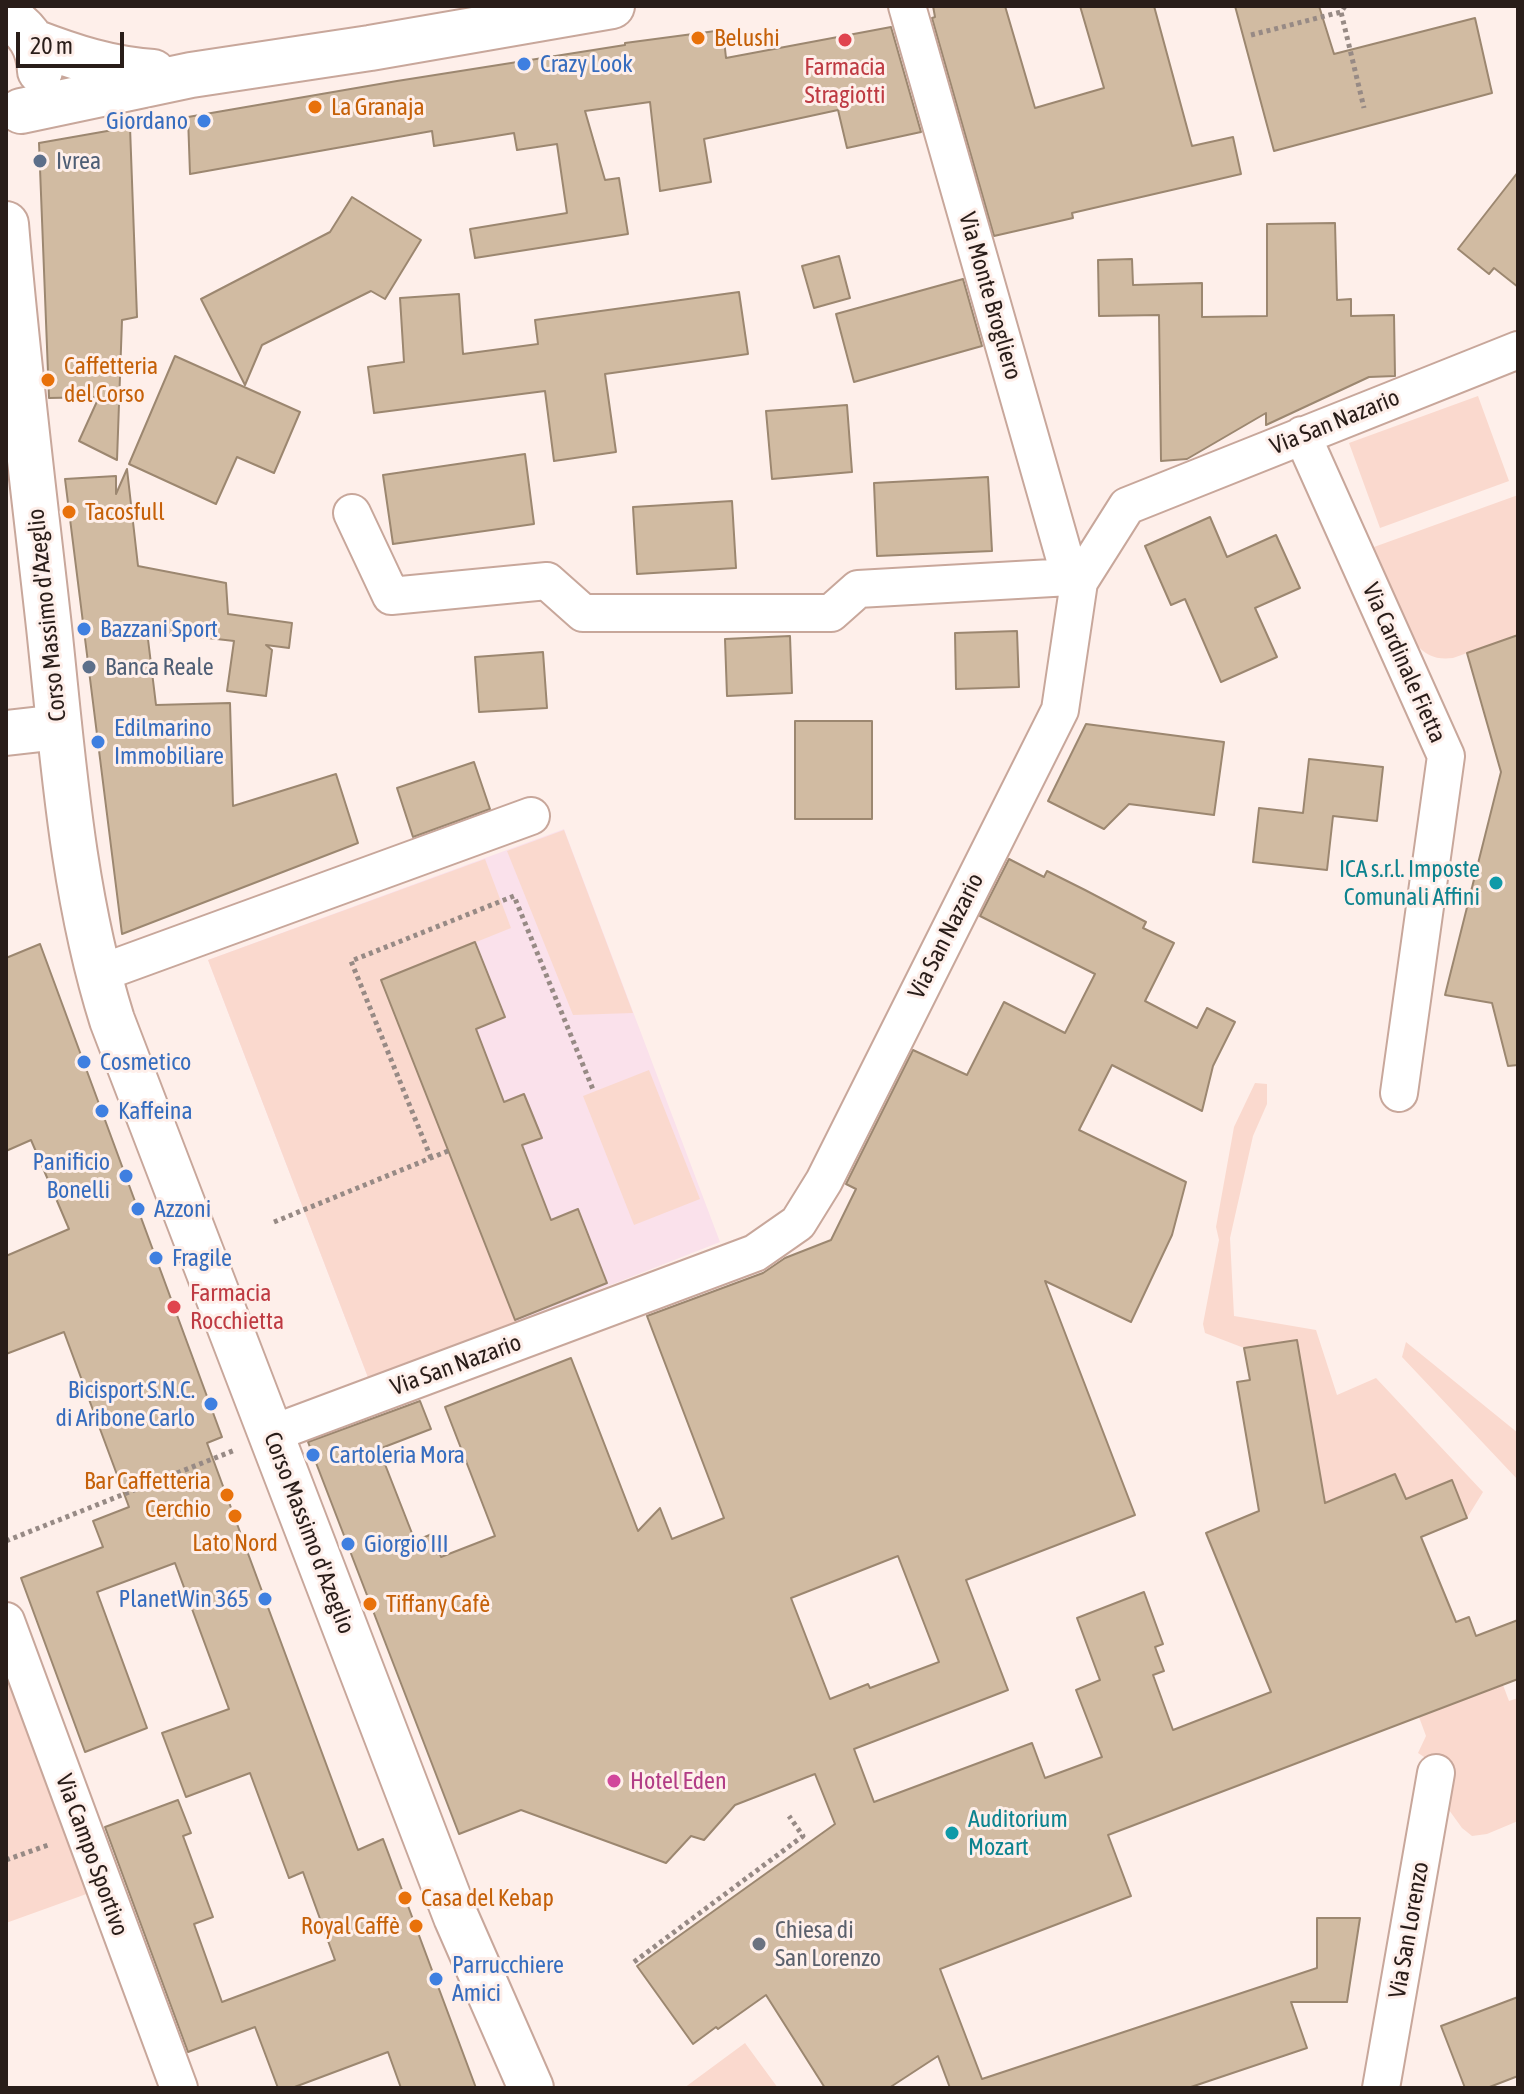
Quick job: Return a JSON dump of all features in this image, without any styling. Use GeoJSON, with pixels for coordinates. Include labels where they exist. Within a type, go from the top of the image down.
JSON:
{"type":"FeatureCollection","features":[{"type":"Feature","properties":{"kind":"main road"},"geometry":{"type":"LineString","coordinates":[[14,115],[191,75],[612,6]]}},
{"type":"Feature","properties":{"kind":"main road"},"geometry":{"type":"LineString","coordinates":[[15,20],[85,61],[120,70],[191,75]]}},
{"type":"Feature","properties":{"kind":"main road"},"geometry":{"type":"LineString","coordinates":[[14,115],[32,98],[39,79],[39,59],[15,20]]}},
{"type":"Feature","properties":{"kind":"main road","name":"Corso Massimo d'Azeglio"},"geometry":{"type":"LineString","coordinates":[[7,242],[59,727],[85,917],[98,974],[258,1440],[456,1917],[531,2088]]}},
{"type":"Feature","properties":{"kind":"main road"},"geometry":{"type":"LineString","coordinates":[[6,733],[59,727]]}},
{"type":"Feature","properties":{"kind":"street","name":"Via Monte Brogliero"},"geometry":{"type":"LineString","coordinates":[[907,6],[1075,580]]}},
{"type":"Feature","properties":{"kind":"street","name":"Via San Nazario"},"geometry":{"type":"LineString","coordinates":[[258,1440],[755,1253],[798,1223],[824,1181],[1060,710],[1075,580],[1127,506],[1518,350]]}},
{"type":"Feature","properties":{"kind":"street","name":"Via Cardinale Fietta"},"geometry":{"type":"LineString","coordinates":[[1302,435],[1446,756],[1399,1093]]}},
{"type":"Feature","properties":{"kind":"street"},"geometry":{"type":"LineString","coordinates":[[352,513],[391,596],[547,581],[583,613],[831,613],[858,589],[1075,580]]}},
{"type":"Feature","properties":{"kind":"street"},"geometry":{"type":"LineString","coordinates":[[98,974],[531,816]]}},
{"type":"Feature","properties":{"kind":"street","name":"Via Campo Sportivo"},"geometry":{"type":"LineString","coordinates":[[6,1621],[179,2088]]}},
{"type":"Feature","properties":{"kind":"street","name":"Via San Lorenzo"},"geometry":{"type":"LineString","coordinates":[[1381,2088],[1436,1773]]}},
{"type":"Feature","properties":{"kind":"path"},"geometry":{"type":"LineString","coordinates":[[1251,35],[1343,9],[1364,108]]}},
{"type":"Feature","properties":{"kind":"path"},"geometry":{"type":"LineString","coordinates":[[431,1158],[351,961],[514,896],[594,1092]]}},
{"type":"Feature","properties":{"kind":"path"},"geometry":{"type":"LineString","coordinates":[[274,1222],[448,1151]]}},
{"type":"Feature","properties":{"kind":"path"},"geometry":{"type":"LineString","coordinates":[[6,1541],[258,1440]]}},
{"type":"Feature","properties":{"kind":"path"},"geometry":{"type":"LineString","coordinates":[[634,1962],[803,1836],[789,1816]]}},
{"type":"Feature","properties":{"kind":"path"},"geometry":{"type":"LineString","coordinates":[[6,1860],[58,1841]]}},
{"type":"Feature","properties":{"kind":"shaded area"},"geometry":{"type":"Polygon","coordinates":[[[1478,396],[1509,481],[1380,528],[1349,443],[1478,396]]]}},
{"type":"Feature","properties":{"kind":"shaded area"},"geometry":{"type":"Polygon","coordinates":[[[1518,495],[1518,635],[1453,658],[1437,658],[1424,652],[1416,644],[1374,547],[1518,495]]]}},
{"type":"Feature","properties":{"kind":"shaded area"},"geometry":{"type":"Polygon","coordinates":[[[564,829],[720,1242],[369,1380],[208,960],[564,829]]]}},
{"type":"Feature","properties":{"kind":"shaded area"},"geometry":{"type":"Polygon","coordinates":[[[564,830],[633,1013],[573,1015],[507,851],[564,830]]]}},
{"type":"Feature","properties":{"kind":"shaded area"},"geometry":{"type":"Polygon","coordinates":[[[485,859],[511,928],[382,980],[517,1322],[369,1380],[208,960],[485,859]]]}},
{"type":"Feature","properties":{"kind":"shaded area"},"geometry":{"type":"Polygon","coordinates":[[[649,1070],[700,1199],[634,1225],[583,1096],[649,1070]]]}},
{"type":"Feature","properties":{"kind":"shaded area"},"geometry":{"type":"Polygon","coordinates":[[[1255,1083],[1267,1084],[1267,1104],[1253,1136],[1230,1238],[1234,1316],[1316,1330],[1337,1395],[1376,1378],[1483,1492],[1467,1518],[1452,1481],[1406,1499],[1395,1474],[1324,1503],[1297,1340],[1244,1348],[1205,1333],[1203,1324],[1219,1240],[1216,1227],[1234,1127],[1255,1083]]]}},
{"type":"Feature","properties":{"kind":"shaded area"},"geometry":{"type":"Polygon","coordinates":[[[1406,1342],[1518,1433],[1518,1480],[1402,1357],[1406,1342]]]}},
{"type":"Feature","properties":{"kind":"shaded area"},"geometry":{"type":"Polygon","coordinates":[[[6,1660],[92,1892],[6,1923],[6,1660]]]}},
{"type":"Feature","properties":{"kind":"shaded area"},"geometry":{"type":"Polygon","coordinates":[[[1503,1685],[1509,1701],[1518,1698],[1518,1821],[1487,1834],[1472,1836],[1449,1810],[1453,1776],[1418,1753],[1426,1736],[1419,1717],[1503,1685]]]}},
{"type":"Feature","properties":{"kind":"shaded area"},"geometry":{"type":"Polygon","coordinates":[[[745,2043],[778,2088],[684,2088],[745,2043]]]}},
{"type":"Feature","properties":{"kind":"building"},"geometry":{"type":"Polygon","coordinates":[[[933,6],[1005,6],[1035,108],[1104,88],[1080,6],[1154,6],[1192,146],[1233,137],[1241,174],[1072,213],[1073,218],[994,236],[932,18],[935,17],[933,6]]]}},
{"type":"Feature","properties":{"kind":"building"},"geometry":{"type":"Polygon","coordinates":[[[1235,6],[1319,6],[1334,54],[1475,18],[1492,93],[1274,151],[1235,6]]]}},
{"type":"Feature","properties":{"kind":"building"},"geometry":{"type":"Polygon","coordinates":[[[891,27],[921,132],[847,148],[838,110],[704,139],[711,182],[660,191],[650,102],[585,111],[605,180],[619,178],[628,234],[475,258],[470,229],[567,213],[557,144],[517,150],[514,133],[434,146],[432,131],[190,174],[188,117],[625,43],[723,30],[726,58],[891,27]]]}},
{"type":"Feature","properties":{"kind":"building"},"geometry":{"type":"Polygon","coordinates":[[[130,127],[137,317],[122,320],[117,460],[79,441],[99,397],[49,398],[39,143],[130,127]]]}},
{"type":"Feature","properties":{"kind":"building"},"geometry":{"type":"Polygon","coordinates":[[[1518,172],[1518,287],[1494,268],[1489,274],[1458,249],[1518,172]]]}},
{"type":"Feature","properties":{"kind":"building"},"geometry":{"type":"Polygon","coordinates":[[[352,197],[421,240],[385,299],[371,291],[262,345],[245,385],[201,299],[330,232],[352,197]]]}},
{"type":"Feature","properties":{"kind":"building"},"geometry":{"type":"Polygon","coordinates":[[[1335,223],[1337,300],[1351,299],[1351,316],[1394,315],[1395,376],[1369,377],[1266,425],[1266,413],[1187,459],[1161,461],[1159,315],[1099,316],[1098,260],[1132,259],[1133,285],[1202,283],[1202,317],[1267,316],[1267,224],[1335,223]]]}},
{"type":"Feature","properties":{"kind":"building"},"geometry":{"type":"Polygon","coordinates":[[[839,256],[850,298],[814,308],[802,266],[839,256]]]}},
{"type":"Feature","properties":{"kind":"building"},"geometry":{"type":"Polygon","coordinates":[[[963,279],[982,346],[854,382],[836,314],[963,279]]]}},
{"type":"Feature","properties":{"kind":"building"},"geometry":{"type":"Polygon","coordinates":[[[739,292],[748,354],[605,374],[616,452],[554,461],[545,391],[374,413],[368,367],[404,362],[400,298],[459,294],[463,354],[538,344],[535,320],[739,292]]]}},
{"type":"Feature","properties":{"kind":"building"},"geometry":{"type":"Polygon","coordinates":[[[175,356],[300,412],[274,473],[237,457],[216,504],[129,464],[175,356]]]}},
{"type":"Feature","properties":{"kind":"building"},"geometry":{"type":"Polygon","coordinates":[[[847,405],[852,472],[772,479],[766,411],[847,405]]]}},
{"type":"Feature","properties":{"kind":"building"},"geometry":{"type":"Polygon","coordinates":[[[525,454],[534,524],[393,544],[383,475],[525,454]]]}},
{"type":"Feature","properties":{"kind":"building"},"geometry":{"type":"Polygon","coordinates":[[[127,469],[138,566],[226,583],[228,614],[292,623],[289,648],[266,645],[272,650],[266,696],[227,691],[234,641],[147,631],[156,705],[230,703],[233,806],[336,774],[358,843],[122,934],[65,479],[116,476],[116,494],[127,469]]]}},
{"type":"Feature","properties":{"kind":"building"},"geometry":{"type":"Polygon","coordinates":[[[988,477],[992,551],[877,556],[874,483],[988,477]]]}},
{"type":"Feature","properties":{"kind":"building"},"geometry":{"type":"Polygon","coordinates":[[[732,501],[736,568],[637,574],[633,507],[732,501]]]}},
{"type":"Feature","properties":{"kind":"building"},"geometry":{"type":"Polygon","coordinates":[[[1210,517],[1227,557],[1276,535],[1300,588],[1255,608],[1277,657],[1221,682],[1185,599],[1171,605],[1145,546],[1210,517]]]}},
{"type":"Feature","properties":{"kind":"building"},"geometry":{"type":"Polygon","coordinates":[[[1017,631],[1019,687],[956,689],[955,633],[1017,631]]]}},
{"type":"Feature","properties":{"kind":"building","name":"ICA s.r.l. Imposte Comunali Affini"},"geometry":{"type":"Polygon","coordinates":[[[1518,635],[1518,1065],[1508,1066],[1492,1003],[1445,995],[1501,772],[1467,653],[1518,635]]]}},
{"type":"Feature","properties":{"kind":"building"},"geometry":{"type":"Polygon","coordinates":[[[790,636],[792,693],[727,696],[725,639],[790,636]]]}},
{"type":"Feature","properties":{"kind":"building"},"geometry":{"type":"Polygon","coordinates":[[[543,652],[547,708],[479,712],[475,657],[543,652]]]}},
{"type":"Feature","properties":{"kind":"building"},"geometry":{"type":"Polygon","coordinates":[[[795,721],[872,721],[872,819],[795,819],[795,721]]]}},
{"type":"Feature","properties":{"kind":"building"},"geometry":{"type":"Polygon","coordinates":[[[1086,724],[1224,742],[1214,815],[1129,804],[1104,829],[1048,801],[1086,724]]]}},
{"type":"Feature","properties":{"kind":"building"},"geometry":{"type":"Polygon","coordinates":[[[1309,759],[1383,767],[1377,821],[1333,816],[1327,870],[1253,862],[1259,808],[1303,813],[1309,759]]]}},
{"type":"Feature","properties":{"kind":"building"},"geometry":{"type":"Polygon","coordinates":[[[474,762],[490,809],[413,837],[397,788],[474,762]]]}},
{"type":"Feature","properties":{"kind":"building"},"geometry":{"type":"Polygon","coordinates":[[[1009,859],[1044,877],[1047,871],[1146,922],[1143,928],[1174,943],[1145,1001],[1197,1028],[1207,1008],[1235,1022],[1213,1066],[1202,1111],[1112,1065],[1079,1130],[1186,1182],[1172,1235],[1131,1322],[1045,1281],[1135,1515],[966,1580],[1008,1690],[854,1749],[874,1802],[1032,1743],[1045,1778],[1102,1757],[1076,1690],[1100,1680],[1077,1618],[1144,1592],[1163,1644],[1155,1647],[1164,1671],[1153,1675],[1173,1730],[1271,1692],[1206,1533],[1259,1511],[1237,1382],[1250,1380],[1244,1348],[1297,1340],[1325,1503],[1395,1474],[1406,1499],[1452,1480],[1467,1518],[1421,1537],[1456,1622],[1469,1617],[1476,1636],[1518,1620],[1518,1679],[1108,1835],[1131,1896],[940,1969],[982,2079],[1317,1968],[1317,1918],[1360,1918],[1347,2002],[1291,2002],[1307,2048],[1188,2088],[950,2088],[938,2056],[889,2088],[825,2088],[766,1995],[693,2044],[637,1966],[835,1824],[815,1774],[735,1805],[704,1840],[691,1836],[666,1863],[521,1810],[459,1834],[308,1442],[420,1401],[431,1429],[379,1449],[415,1541],[432,1534],[441,1557],[495,1536],[445,1407],[571,1358],[638,1531],[660,1508],[672,1539],[724,1518],[647,1316],[763,1273],[785,1258],[831,1240],[856,1189],[846,1184],[913,1050],[967,1075],[1004,1002],[1065,1033],[1095,974],[980,916],[1009,859]],[[898,1556],[791,1598],[830,1699],[868,1684],[870,1688],[939,1662],[898,1556]]]}},
{"type":"Feature","properties":{"kind":"building"},"geometry":{"type":"Polygon","coordinates":[[[475,942],[505,1017],[476,1029],[504,1102],[524,1094],[542,1138],[522,1145],[551,1220],[578,1209],[607,1283],[515,1320],[381,980],[475,942]]]}},
{"type":"Feature","properties":{"kind":"building"},"geometry":{"type":"Polygon","coordinates":[[[40,944],[222,1437],[207,1443],[358,1850],[383,1839],[476,2088],[401,2088],[388,2052],[292,2088],[278,2088],[255,2027],[188,2052],[105,1827],[178,1800],[191,1833],[183,1836],[213,1917],[194,1924],[222,2002],[335,1960],[303,1872],[289,1878],[250,1773],[186,1797],[162,1733],[229,1709],[175,1563],[97,1592],[147,1728],[85,1752],[21,1578],[103,1547],[93,1521],[129,1507],[64,1332],[6,1354],[6,1256],[69,1229],[31,1140],[6,1151],[6,958],[40,944]]]}},
{"type":"Feature","properties":{"kind":"building"},"geometry":{"type":"Polygon","coordinates":[[[1518,1997],[1518,2076],[1487,2088],[1465,2088],[1441,2026],[1518,1997]]]}},
{"type":"Feature","properties":{"kind":"place","name":"Belushi"},"geometry":{"type":"Point","coordinates":[698,38]}},
{"type":"Feature","properties":{"kind":"place","name":"Farmacia Stragiotti"},"geometry":{"type":"Point","coordinates":[845,40]}},
{"type":"Feature","properties":{"kind":"place","name":"Crazy Look"},"geometry":{"type":"Point","coordinates":[524,64]}},
{"type":"Feature","properties":{"kind":"place","name":"La Granaja"},"geometry":{"type":"Point","coordinates":[315,107]}},
{"type":"Feature","properties":{"kind":"place","name":"Giordano"},"geometry":{"type":"Point","coordinates":[204,121]}},
{"type":"Feature","properties":{"kind":"place","name":"Ivrea"},"geometry":{"type":"Point","coordinates":[40,161]}},
{"type":"Feature","properties":{"kind":"place","name":"Caffetteria del Corso"},"geometry":{"type":"Point","coordinates":[48,380]}},
{"type":"Feature","properties":{"kind":"place","name":"Tacosfull"},"geometry":{"type":"Point","coordinates":[69,512]}},
{"type":"Feature","properties":{"kind":"place","name":"Bazzani Sport"},"geometry":{"type":"Point","coordinates":[84,629]}},
{"type":"Feature","properties":{"kind":"place","name":"Banca Reale"},"geometry":{"type":"Point","coordinates":[89,667]}},
{"type":"Feature","properties":{"kind":"place","name":"Edilmarino Immobiliare"},"geometry":{"type":"Point","coordinates":[98,742]}},
{"type":"Feature","properties":{"kind":"place","name":"ICA s.r.l. Imposte Comunali Affini"},"geometry":{"type":"Point","coordinates":[1496,883]}},
{"type":"Feature","properties":{"kind":"place","name":"Cosmetico"},"geometry":{"type":"Point","coordinates":[84,1062]}},
{"type":"Feature","properties":{"kind":"place","name":"Kaffeina"},"geometry":{"type":"Point","coordinates":[102,1111]}},
{"type":"Feature","properties":{"kind":"place","name":"Panificio Bonelli"},"geometry":{"type":"Point","coordinates":[126,1176]}},
{"type":"Feature","properties":{"kind":"place","name":"Azzoni"},"geometry":{"type":"Point","coordinates":[138,1209]}},
{"type":"Feature","properties":{"kind":"place","name":"Fragile"},"geometry":{"type":"Point","coordinates":[156,1258]}},
{"type":"Feature","properties":{"kind":"place","name":"Farmacia Rocchietta"},"geometry":{"type":"Point","coordinates":[174,1307]}},
{"type":"Feature","properties":{"kind":"place","name":"Bicisport S.N.C. di Aribone Carlo"},"geometry":{"type":"Point","coordinates":[211,1404]}},
{"type":"Feature","properties":{"kind":"place","name":"Cartoleria Mora"},"geometry":{"type":"Point","coordinates":[313,1455]}},
{"type":"Feature","properties":{"kind":"place","name":"Bar Caffetteria Cerchio"},"geometry":{"type":"Point","coordinates":[227,1495]}},
{"type":"Feature","properties":{"kind":"place","name":"Lato Nord"},"geometry":{"type":"Point","coordinates":[235,1516]}},
{"type":"Feature","properties":{"kind":"place","name":"Giorgio III"},"geometry":{"type":"Point","coordinates":[348,1544]}},
{"type":"Feature","properties":{"kind":"place","name":"PlanetWin 365"},"geometry":{"type":"Point","coordinates":[265,1599]}},
{"type":"Feature","properties":{"kind":"place","name":"Tiffany Cafè"},"geometry":{"type":"Point","coordinates":[370,1604]}},
{"type":"Feature","properties":{"kind":"place","name":"Hotel Eden"},"geometry":{"type":"Point","coordinates":[614,1781]}},
{"type":"Feature","properties":{"kind":"place","name":"Auditorium Mozart"},"geometry":{"type":"Point","coordinates":[952,1833]}},
{"type":"Feature","properties":{"kind":"place","name":"Casa del Kebap"},"geometry":{"type":"Point","coordinates":[405,1898]}},
{"type":"Feature","properties":{"kind":"place","name":"Royal Caffè"},"geometry":{"type":"Point","coordinates":[416,1926]}},
{"type":"Feature","properties":{"kind":"place","name":"Chiesa di San Lorenzo"},"geometry":{"type":"Point","coordinates":[759,1944]}},
{"type":"Feature","properties":{"kind":"place","name":"Parrucchiere Amici"},"geometry":{"type":"Point","coordinates":[436,1979]}}]}
